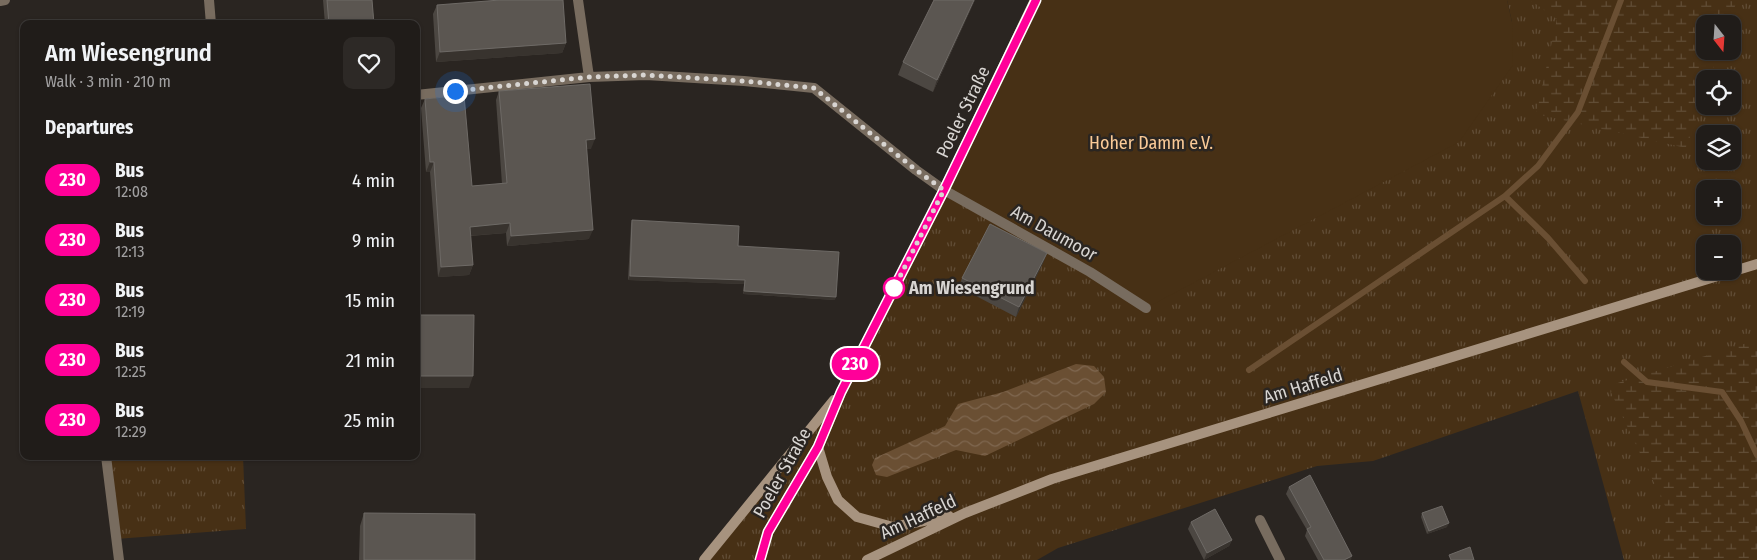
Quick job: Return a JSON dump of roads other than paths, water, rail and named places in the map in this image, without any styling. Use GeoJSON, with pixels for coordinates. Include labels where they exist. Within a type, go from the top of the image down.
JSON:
{"type":"FeatureCollection","features":[{"type":"Feature","properties":{"kind":"street"},"geometry":{"type":"LineString","coordinates":[[0,1],[5,0]]}},
{"type":"Feature","properties":{"kind":"street"},"geometry":{"type":"LineString","coordinates":[[209,0],[211,20]]}},
{"type":"Feature","properties":{"kind":"street"},"geometry":{"type":"LineString","coordinates":[[578,0],[589,77]]}},
{"type":"Feature","properties":{"kind":"street","name":"Poeler Straße"},"geometry":{"type":"LineString","coordinates":[[760,560],[768,532],[818,447],[841,392],[944,190],[1036,0]]}},
{"type":"Feature","properties":{"kind":"street"},"geometry":{"type":"LineString","coordinates":[[420,95],[589,77],[646,75],[744,81],[814,88],[916,170],[944,190]]}},
{"type":"Feature","properties":{"kind":"street","name":"Am Daumoor"},"geometry":{"type":"LineString","coordinates":[[944,190],[1090,272],[1146,308]]}},
{"type":"Feature","properties":{"kind":"street","name":"Am Haffeld"},"geometry":{"type":"LineString","coordinates":[[867,560],[965,513],[1052,479],[1757,264]]}},
{"type":"Feature","properties":{"kind":"street"},"geometry":{"type":"LineString","coordinates":[[704,560],[731,529],[787,455],[841,392]]}},
{"type":"Feature","properties":{"kind":"street"},"geometry":{"type":"LineString","coordinates":[[818,447],[827,477],[838,500],[856,517],[893,528],[965,513]]}},
{"type":"Feature","properties":{"kind":"street"},"geometry":{"type":"LineString","coordinates":[[106,460],[118,560]]}},
{"type":"Feature","properties":{"kind":"street"},"geometry":{"type":"LineString","coordinates":[[1260,520],[1280,560]]}},
{"type":"Feature","properties":{"kind":"water"},"geometry":{"type":"Polygon","coordinates":[[[1076,364],[1094,366],[1104,377],[1106,392],[1094,404],[985,456],[956,450],[887,477],[876,475],[872,465],[875,458],[945,426],[958,404],[1003,392],[1076,364]]]}},
{"type":"Feature","properties":{"kind":"waterway"},"geometry":{"type":"LineString","coordinates":[[1249,370],[1505,196],[1538,166],[1578,112],[1621,0]]}},
{"type":"Feature","properties":{"kind":"waterway"},"geometry":{"type":"LineString","coordinates":[[1505,196],[1548,238],[1585,281]]}},
{"type":"Feature","properties":{"kind":"waterway"},"geometry":{"type":"LineString","coordinates":[[1624,362],[1647,382],[1722,392],[1741,421],[1757,455]]}},
{"type":"Feature","properties":{"kind":"place","name":"Am Wiesengrund"},"geometry":{"type":"Point","coordinates":[894,288]}},
{"type":"Feature","properties":{"kind":"park label","name":"Hoher Damm e.V."},"geometry":{"type":"Point","coordinates":[1151,143]}}]}
